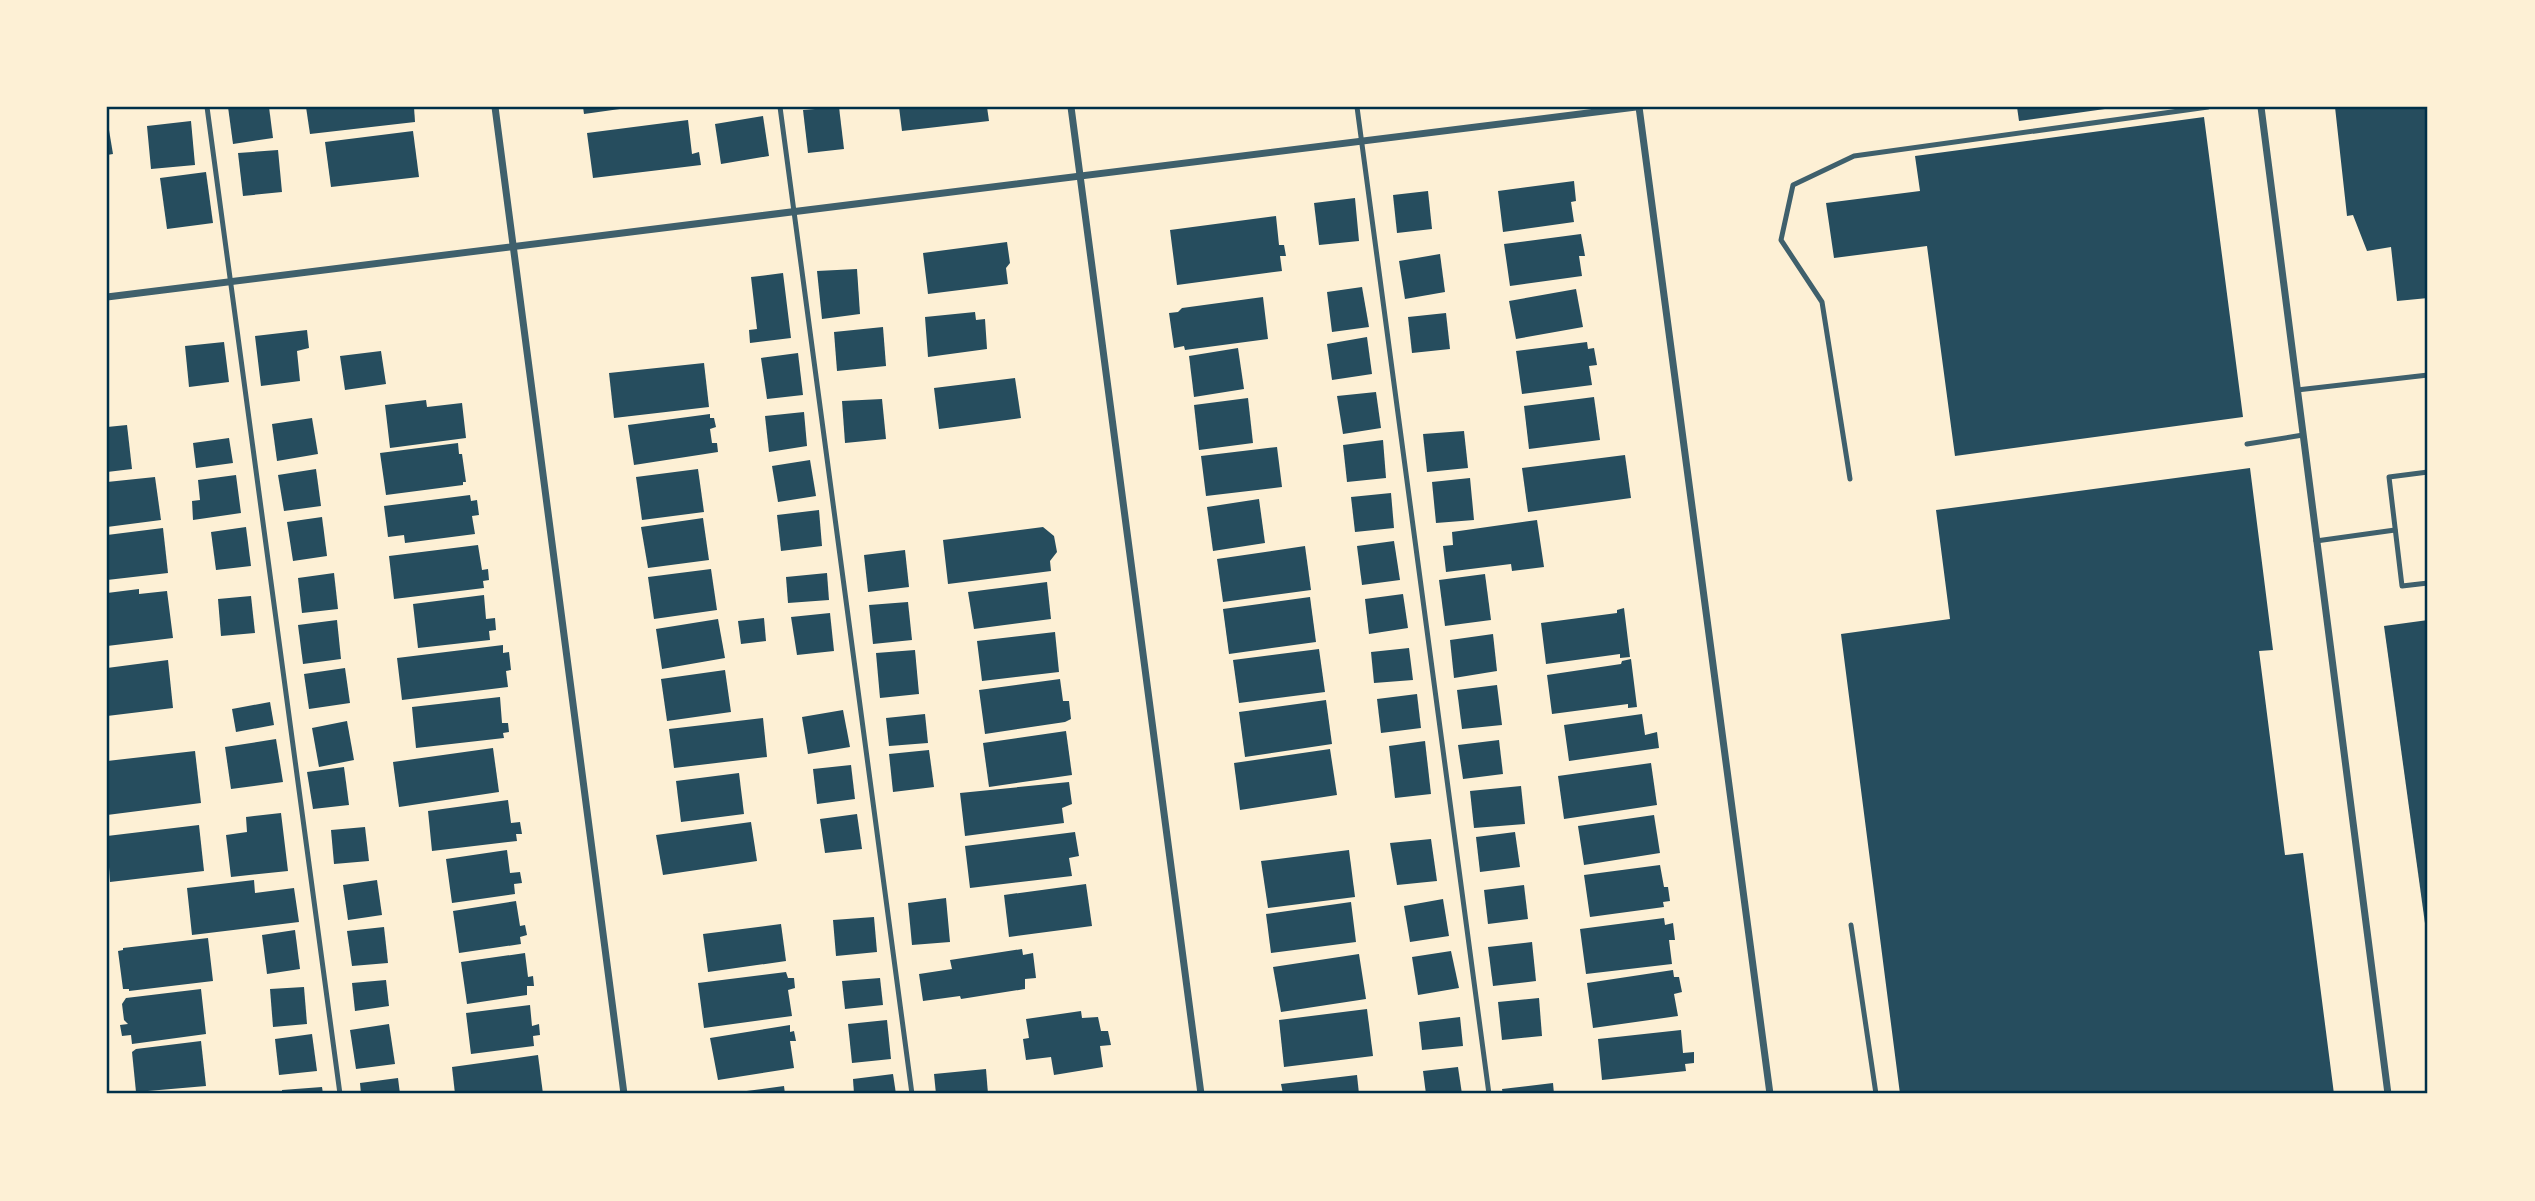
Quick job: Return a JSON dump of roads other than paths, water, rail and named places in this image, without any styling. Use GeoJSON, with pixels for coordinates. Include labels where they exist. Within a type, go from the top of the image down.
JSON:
{"type":"FeatureCollection","features":[{"type":"Feature","properties":{"kind":"street"},"geometry":{"type":"LineString","coordinates":[[495,107],[624,1094]]}},
{"type":"Feature","properties":{"kind":"street"},"geometry":{"type":"LineString","coordinates":[[1071,107],[1201,1094]]}},
{"type":"Feature","properties":{"kind":"street"},"geometry":{"type":"LineString","coordinates":[[107,297],[1638,107],[1770,1094]]}},
{"type":"Feature","properties":{"kind":"street"},"geometry":{"type":"LineString","coordinates":[[2261,107],[2388,1094]]}},
{"type":"Feature","properties":{"kind":"lane"},"geometry":{"type":"LineString","coordinates":[[207,107],[340,1094]]}},
{"type":"Feature","properties":{"kind":"lane"},"geometry":{"type":"LineString","coordinates":[[780,107],[912,1094]]}},
{"type":"Feature","properties":{"kind":"lane"},"geometry":{"type":"LineString","coordinates":[[1357,107],[1489,1094]]}},
{"type":"Feature","properties":{"kind":"lane"},"geometry":{"type":"LineString","coordinates":[[1850,478],[1822,302],[1782,240],[1793,185],[1854,156],[2208,107]]}},
{"type":"Feature","properties":{"kind":"lane"},"geometry":{"type":"LineString","coordinates":[[2297,390],[2428,375]]}},
{"type":"Feature","properties":{"kind":"lane"},"geometry":{"type":"LineString","coordinates":[[2247,444],[2303,435]]}},
{"type":"Feature","properties":{"kind":"lane"},"geometry":{"type":"LineString","coordinates":[[2428,472],[2389,477],[2402,586],[2428,583]]}},
{"type":"Feature","properties":{"kind":"lane"},"geometry":{"type":"LineString","coordinates":[[2316,541],[2395,530]]}},
{"type":"Feature","properties":{"kind":"lane"},"geometry":{"type":"LineString","coordinates":[[1851,925],[1875,1094]]}}]}
